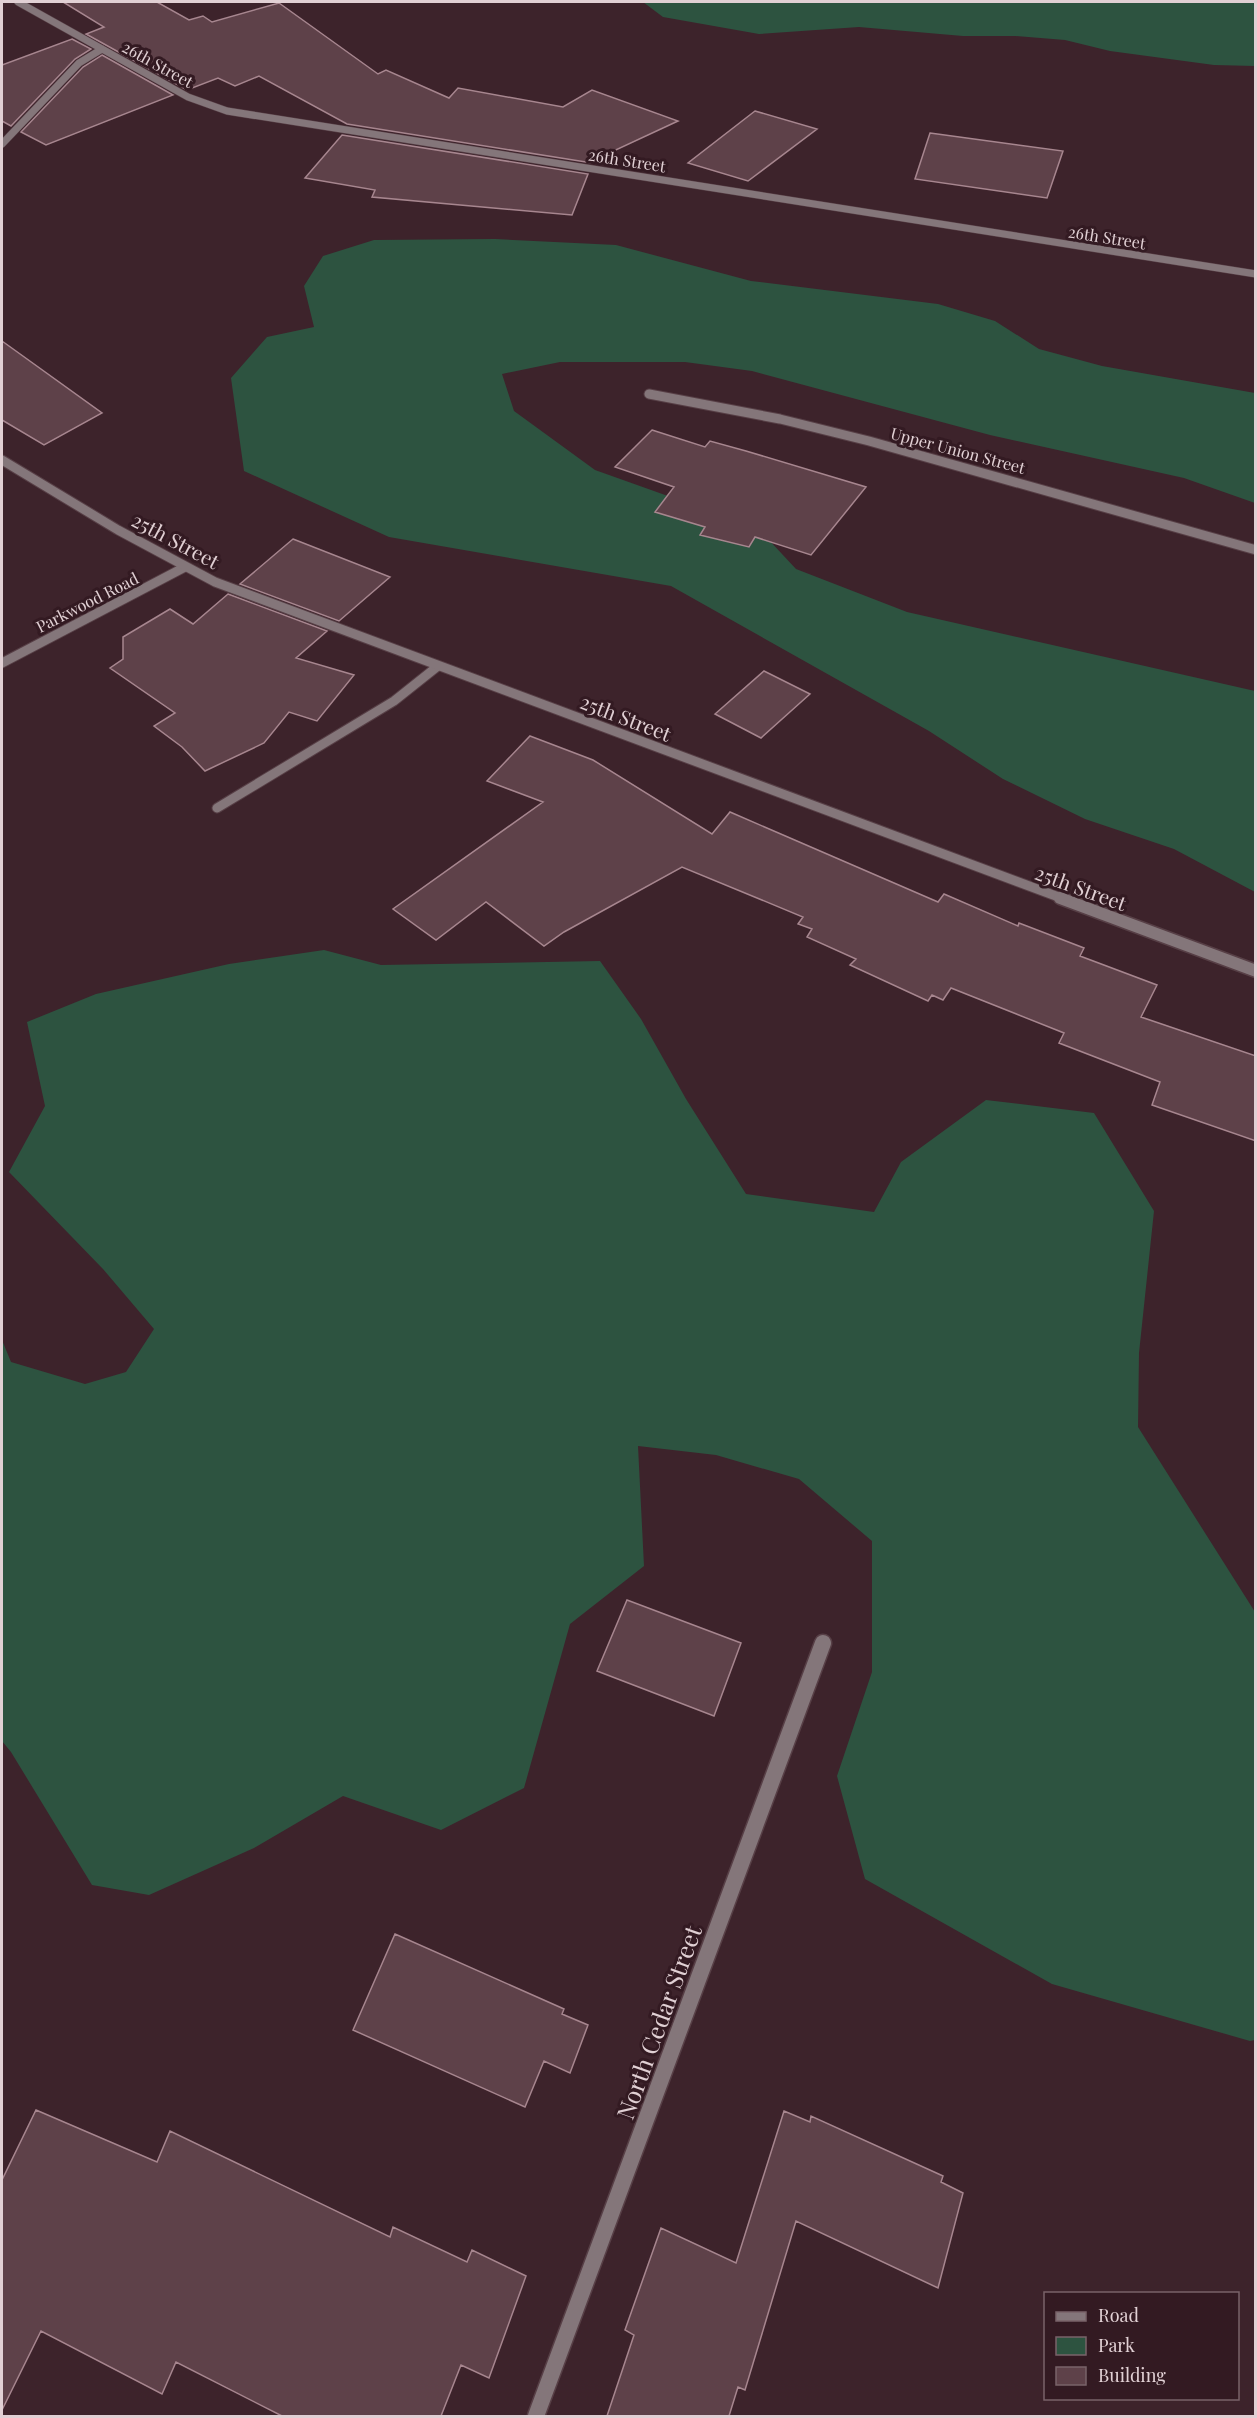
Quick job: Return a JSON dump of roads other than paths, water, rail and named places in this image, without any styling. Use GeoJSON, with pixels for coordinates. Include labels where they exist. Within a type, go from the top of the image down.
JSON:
{"type":"FeatureCollection","features":[{"type":"Feature","properties":{"kind":"street","name":"26th Street"},"geometry":{"type":"LineString","coordinates":[[18,2],[188,97],[226,111],[1256,274]]}},
{"type":"Feature","properties":{"kind":"street"},"geometry":{"type":"LineString","coordinates":[[2,144],[79,63],[102,49]]}},
{"type":"Feature","properties":{"kind":"street","name":"Upper Union Street"},"geometry":{"type":"LineString","coordinates":[[649,394],[780,419],[869,441],[1256,550]]}},
{"type":"Feature","properties":{"kind":"street","name":"25th Street"},"geometry":{"type":"LineString","coordinates":[[2,460],[185,567],[258,599],[1256,970]]}},
{"type":"Feature","properties":{"kind":"street","name":"Parkwood Road"},"geometry":{"type":"LineString","coordinates":[[2,663],[185,567]]}},
{"type":"Feature","properties":{"kind":"street"},"geometry":{"type":"LineString","coordinates":[[217,808],[394,700],[438,666]]}},
{"type":"Feature","properties":{"kind":"street","name":"North Cedar Street"},"geometry":{"type":"LineString","coordinates":[[536,2416],[823,1643]]}}]}
